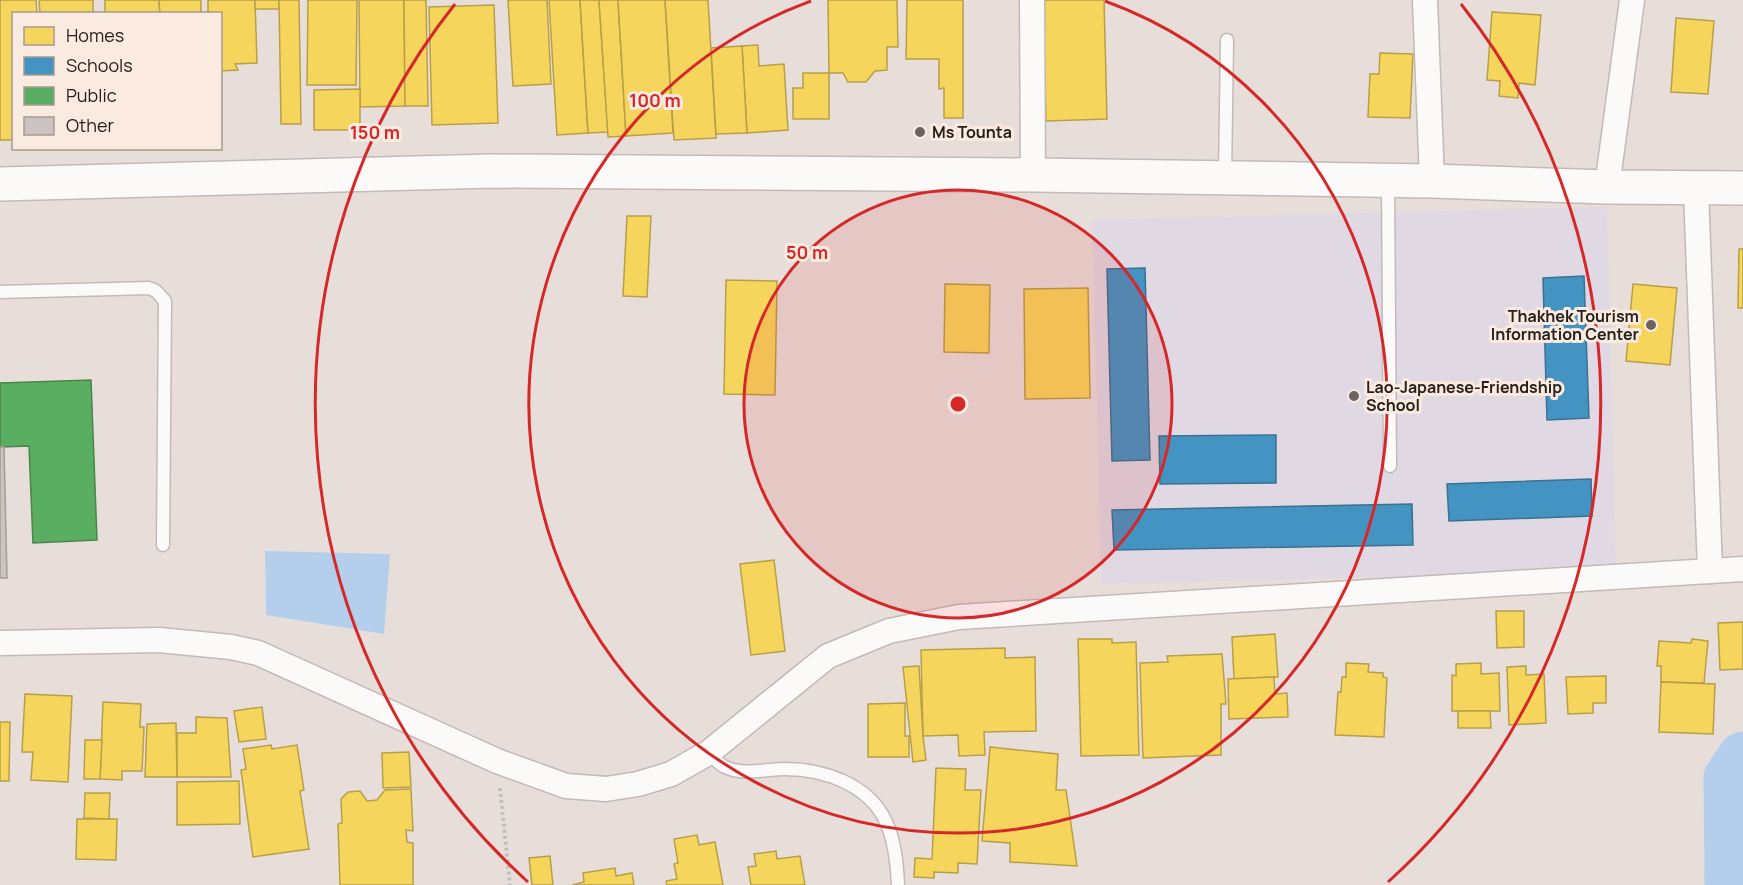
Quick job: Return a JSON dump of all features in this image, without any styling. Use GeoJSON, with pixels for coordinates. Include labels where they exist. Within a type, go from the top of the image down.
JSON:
{"type":"FeatureCollection","features":[{"type":"Feature","properties":{"kind":"street"},"geometry":{"type":"LineString","coordinates":[[1032,0],[1033,175]]}},
{"type":"Feature","properties":{"kind":"street"},"geometry":{"type":"LineString","coordinates":[[1425,0],[1432,181]]}},
{"type":"Feature","properties":{"kind":"street"},"geometry":{"type":"LineString","coordinates":[[1607,187],[1632,0]]}},
{"type":"Feature","properties":{"kind":"street"},"geometry":{"type":"LineString","coordinates":[[0,184],[492,171],[1033,175],[1388,180],[1696,189],[1743,188]]}},
{"type":"Feature","properties":{"kind":"street"},"geometry":{"type":"LineString","coordinates":[[1696,189],[1710,571]]}},
{"type":"Feature","properties":{"kind":"street"},"geometry":{"type":"LineString","coordinates":[[0,643],[159,640],[231,647],[258,653],[497,761],[566,786],[606,789],[638,784],[671,774],[708,753],[828,656],[889,631],[959,617],[1743,569]]}},
{"type":"Feature","properties":{"kind":"lane"},"geometry":{"type":"LineString","coordinates":[[1225,178],[1227,40]]}},
{"type":"Feature","properties":{"kind":"lane"},"geometry":{"type":"LineString","coordinates":[[1388,180],[1390,466]]}},
{"type":"Feature","properties":{"kind":"lane"},"geometry":{"type":"LineString","coordinates":[[0,292],[149,288],[156,291],[165,301],[164,545]]}},
{"type":"Feature","properties":{"kind":"lane"},"geometry":{"type":"LineString","coordinates":[[708,753],[724,767],[742,772],[786,769],[819,772],[855,786],[886,820],[893,844],[898,885]]}},
{"type":"Feature","properties":{"kind":"path"},"geometry":{"type":"LineString","coordinates":[[497,761],[510,885]]}},
{"type":"Feature","properties":{"kind":"shaded area","name":"Lao-Japanese-Friendship School"},"geometry":{"type":"Polygon","coordinates":[[[1607,207],[1616,571],[1101,584],[1092,220],[1607,207]]]}},
{"type":"Feature","properties":{"kind":"water"},"geometry":{"type":"Polygon","coordinates":[[[265,551],[390,554],[384,634],[266,615],[265,551]]]}},
{"type":"Feature","properties":{"kind":"building: Homes"},"geometry":{"type":"Polygon","coordinates":[[[0,0],[36,0],[37,12],[12,12],[12,140],[0,140],[0,0]]]}},
{"type":"Feature","properties":{"kind":"building: Homes"},"geometry":{"type":"Polygon","coordinates":[[[39,0],[93,0],[93,12],[40,12],[39,0]]]}},
{"type":"Feature","properties":{"kind":"building: Homes"},"geometry":{"type":"Polygon","coordinates":[[[105,0],[159,0],[160,12],[105,12],[105,0]]]}},
{"type":"Feature","properties":{"kind":"building: Homes"},"geometry":{"type":"Polygon","coordinates":[[[159,0],[201,0],[201,12],[160,12],[159,0]]]}},
{"type":"Feature","properties":{"kind":"building: Homes"},"geometry":{"type":"Polygon","coordinates":[[[208,0],[255,0],[257,63],[235,64],[238,70],[222,71],[222,12],[208,12],[208,0]]]}},
{"type":"Feature","properties":{"kind":"building: Homes"},"geometry":{"type":"Polygon","coordinates":[[[255,0],[279,0],[279,9],[255,9],[255,0]]]}},
{"type":"Feature","properties":{"kind":"building: Homes"},"geometry":{"type":"Polygon","coordinates":[[[279,0],[299,0],[301,124],[281,124],[279,0]]]}},
{"type":"Feature","properties":{"kind":"building: Homes"},"geometry":{"type":"Polygon","coordinates":[[[308,0],[357,0],[356,85],[307,85],[308,0]]]}},
{"type":"Feature","properties":{"kind":"building: Homes"},"geometry":{"type":"Polygon","coordinates":[[[359,0],[404,0],[405,106],[360,107],[359,0]]]}},
{"type":"Feature","properties":{"kind":"building: Homes"},"geometry":{"type":"Polygon","coordinates":[[[404,0],[426,0],[428,106],[405,106],[404,0]]]}},
{"type":"Feature","properties":{"kind":"building: Homes"},"geometry":{"type":"Polygon","coordinates":[[[508,0],[547,0],[551,84],[513,86],[508,0]]]}},
{"type":"Feature","properties":{"kind":"building: Homes"},"geometry":{"type":"Polygon","coordinates":[[[549,0],[580,0],[588,133],[557,135],[549,0]]]}},
{"type":"Feature","properties":{"kind":"building: Homes"},"geometry":{"type":"Polygon","coordinates":[[[580,0],[599,0],[608,132],[588,133],[580,0]]]}},
{"type":"Feature","properties":{"kind":"building: Homes"},"geometry":{"type":"Polygon","coordinates":[[[599,0],[618,0],[626,136],[608,137],[599,0]]]}},
{"type":"Feature","properties":{"kind":"building: Homes"},"geometry":{"type":"Polygon","coordinates":[[[618,0],[665,0],[673,133],[626,136],[618,0]]]}},
{"type":"Feature","properties":{"kind":"building: Homes"},"geometry":{"type":"Polygon","coordinates":[[[665,0],[708,0],[716,138],[674,140],[665,0]]]}},
{"type":"Feature","properties":{"kind":"building: Homes"},"geometry":{"type":"Polygon","coordinates":[[[828,0],[897,0],[898,47],[887,47],[887,70],[875,71],[866,82],[848,82],[843,73],[829,73],[828,0]]]}},
{"type":"Feature","properties":{"kind":"building: Homes"},"geometry":{"type":"Polygon","coordinates":[[[907,0],[963,0],[963,118],[944,118],[944,88],[939,89],[939,59],[906,59],[907,0]]]}},
{"type":"Feature","properties":{"kind":"building: Homes"},"geometry":{"type":"Polygon","coordinates":[[[1043,0],[1104,0],[1107,119],[1046,121],[1043,0]]]}},
{"type":"Feature","properties":{"kind":"building: Homes"},"geometry":{"type":"Polygon","coordinates":[[[494,5],[498,123],[432,125],[429,7],[494,5]]]}},
{"type":"Feature","properties":{"kind":"building: Homes"},"geometry":{"type":"Polygon","coordinates":[[[1492,12],[1541,15],[1535,85],[1519,83],[1518,98],[1499,96],[1500,81],[1487,80],[1492,12]]]}},
{"type":"Feature","properties":{"kind":"building: Homes"},"geometry":{"type":"Polygon","coordinates":[[[1676,18],[1714,21],[1708,94],[1671,92],[1676,18]]]}},
{"type":"Feature","properties":{"kind":"building: Homes"},"geometry":{"type":"Polygon","coordinates":[[[758,45],[759,66],[784,64],[788,130],[747,133],[742,46],[758,45]]]}},
{"type":"Feature","properties":{"kind":"building: Homes"},"geometry":{"type":"Polygon","coordinates":[[[742,46],[747,133],[716,134],[711,48],[742,46]]]}},
{"type":"Feature","properties":{"kind":"building: Homes"},"geometry":{"type":"Polygon","coordinates":[[[1380,53],[1413,54],[1410,118],[1368,117],[1370,74],[1379,74],[1380,53]]]}},
{"type":"Feature","properties":{"kind":"building: Homes"},"geometry":{"type":"Polygon","coordinates":[[[803,73],[829,73],[829,119],[793,119],[793,88],[803,88],[803,73]]]}},
{"type":"Feature","properties":{"kind":"building: Homes"},"geometry":{"type":"Polygon","coordinates":[[[360,89],[360,130],[314,130],[314,90],[360,89]]]}},
{"type":"Feature","properties":{"kind":"building: Homes"},"geometry":{"type":"Polygon","coordinates":[[[627,216],[651,216],[647,297],[623,296],[627,216]]]}},
{"type":"Feature","properties":{"kind":"building: Homes"},"geometry":{"type":"Polygon","coordinates":[[[1739,249],[1743,249],[1743,308],[1738,308],[1739,249]]]}},
{"type":"Feature","properties":{"kind":"building: Homes"},"geometry":{"type":"Polygon","coordinates":[[[726,280],[777,281],[775,395],[724,394],[726,280]]]}},
{"type":"Feature","properties":{"kind":"building: Homes"},"geometry":{"type":"Polygon","coordinates":[[[945,284],[990,285],[989,353],[944,352],[945,284]]]}},
{"type":"Feature","properties":{"kind":"building: Homes","name":"Thakhek Tourism Information Center"},"geometry":{"type":"Polygon","coordinates":[[[1633,284],[1677,288],[1670,365],[1626,361],[1633,284]]]}},
{"type":"Feature","properties":{"kind":"building: Homes"},"geometry":{"type":"Polygon","coordinates":[[[1088,288],[1090,398],[1025,399],[1024,289],[1088,288]]]}},
{"type":"Feature","properties":{"kind":"building: Homes"},"geometry":{"type":"Polygon","coordinates":[[[774,560],[785,651],[751,655],[740,564],[774,560]]]}},
{"type":"Feature","properties":{"kind":"building: Homes"},"geometry":{"type":"Polygon","coordinates":[[[1496,611],[1524,611],[1524,647],[1497,648],[1496,611]]]}},
{"type":"Feature","properties":{"kind":"building: Homes"},"geometry":{"type":"Polygon","coordinates":[[[1743,622],[1743,669],[1720,670],[1718,623],[1743,622]]]}},
{"type":"Feature","properties":{"kind":"building: Homes"},"geometry":{"type":"Polygon","coordinates":[[[1275,634],[1278,677],[1234,679],[1232,637],[1275,634]]]}},
{"type":"Feature","properties":{"kind":"building: Homes"},"geometry":{"type":"Polygon","coordinates":[[[1078,639],[1112,639],[1112,643],[1136,642],[1139,755],[1081,756],[1078,639]]]}},
{"type":"Feature","properties":{"kind":"building: Homes"},"geometry":{"type":"Polygon","coordinates":[[[1692,639],[1708,641],[1704,683],[1661,682],[1661,666],[1657,666],[1659,641],[1691,643],[1692,639]]]}},
{"type":"Feature","properties":{"kind":"building: Homes"},"geometry":{"type":"Polygon","coordinates":[[[1005,648],[1005,658],[1035,657],[1036,731],[984,732],[985,755],[959,756],[958,735],[923,736],[921,650],[1005,648]]]}},
{"type":"Feature","properties":{"kind":"building: Homes"},"geometry":{"type":"Polygon","coordinates":[[[1222,654],[1226,704],[1221,704],[1221,755],[1143,758],[1140,663],[1168,662],[1167,656],[1222,654]]]}},
{"type":"Feature","properties":{"kind":"building: Homes"},"geometry":{"type":"Polygon","coordinates":[[[1346,663],[1369,664],[1368,672],[1383,673],[1383,677],[1387,678],[1384,737],[1335,735],[1338,692],[1341,692],[1342,677],[1346,677],[1346,663]]]}},
{"type":"Feature","properties":{"kind":"building: Homes"},"geometry":{"type":"Polygon","coordinates":[[[1481,663],[1481,674],[1499,673],[1500,711],[1452,711],[1452,675],[1456,676],[1456,664],[1481,663]]]}},
{"type":"Feature","properties":{"kind":"building: Homes"},"geometry":{"type":"Polygon","coordinates":[[[919,666],[926,760],[913,762],[903,667],[919,666]]]}},
{"type":"Feature","properties":{"kind":"building: Homes"},"geometry":{"type":"Polygon","coordinates":[[[1526,666],[1526,675],[1544,674],[1546,723],[1509,725],[1507,667],[1526,666]]]}},
{"type":"Feature","properties":{"kind":"building: Homes"},"geometry":{"type":"Polygon","coordinates":[[[1606,676],[1606,703],[1593,703],[1593,713],[1568,714],[1566,677],[1606,676]]]}},
{"type":"Feature","properties":{"kind":"building: Homes"},"geometry":{"type":"Polygon","coordinates":[[[1274,677],[1275,694],[1287,693],[1288,717],[1229,719],[1228,679],[1274,677]]]}},
{"type":"Feature","properties":{"kind":"building: Homes"},"geometry":{"type":"Polygon","coordinates":[[[1661,682],[1715,684],[1713,734],[1659,732],[1661,682]]]}},
{"type":"Feature","properties":{"kind":"building: Homes"},"geometry":{"type":"Polygon","coordinates":[[[25,694],[72,696],[68,782],[31,780],[33,752],[22,752],[25,694]]]}},
{"type":"Feature","properties":{"kind":"building: Homes"},"geometry":{"type":"Polygon","coordinates":[[[103,702],[141,704],[140,727],[144,727],[142,771],[122,771],[122,780],[100,779],[103,702]]]}},
{"type":"Feature","properties":{"kind":"building: Homes"},"geometry":{"type":"Polygon","coordinates":[[[905,703],[905,736],[909,736],[909,757],[868,757],[868,704],[905,703]]]}},
{"type":"Feature","properties":{"kind":"building: Homes"},"geometry":{"type":"Polygon","coordinates":[[[262,707],[266,739],[239,742],[234,711],[262,707]]]}},
{"type":"Feature","properties":{"kind":"building: Homes"},"geometry":{"type":"Polygon","coordinates":[[[1458,711],[1490,711],[1491,728],[1458,728],[1458,711]]]}},
{"type":"Feature","properties":{"kind":"building: Homes"},"geometry":{"type":"Polygon","coordinates":[[[196,717],[227,718],[231,777],[177,777],[177,733],[196,733],[196,717]]]}},
{"type":"Feature","properties":{"kind":"building: Homes"},"geometry":{"type":"Polygon","coordinates":[[[0,722],[10,722],[9,781],[0,781],[0,722]]]}},
{"type":"Feature","properties":{"kind":"building: Homes"},"geometry":{"type":"Polygon","coordinates":[[[176,723],[177,777],[145,777],[147,724],[176,723]]]}},
{"type":"Feature","properties":{"kind":"building: Homes"},"geometry":{"type":"Polygon","coordinates":[[[85,740],[102,740],[100,779],[84,779],[85,740]]]}},
{"type":"Feature","properties":{"kind":"building: Homes"},"geometry":{"type":"Polygon","coordinates":[[[271,745],[272,749],[297,745],[304,790],[300,791],[309,849],[253,857],[241,770],[246,769],[243,749],[271,745]]]}},
{"type":"Feature","properties":{"kind":"building: Homes"},"geometry":{"type":"Polygon","coordinates":[[[990,747],[1058,754],[1056,790],[1066,790],[1077,866],[1010,862],[1010,843],[982,841],[990,747]]]}},
{"type":"Feature","properties":{"kind":"building: Homes"},"geometry":{"type":"Polygon","coordinates":[[[409,752],[411,787],[383,788],[382,753],[409,752]]]}},
{"type":"Feature","properties":{"kind":"building: Homes"},"geometry":{"type":"Polygon","coordinates":[[[936,768],[966,769],[965,790],[981,790],[977,864],[958,863],[958,873],[934,872],[934,878],[914,877],[915,858],[932,859],[936,768]]]}},
{"type":"Feature","properties":{"kind":"building: Homes"},"geometry":{"type":"Polygon","coordinates":[[[239,781],[240,824],[177,825],[177,782],[239,781]]]}},
{"type":"Feature","properties":{"kind":"building: Homes"},"geometry":{"type":"Polygon","coordinates":[[[411,789],[413,831],[406,830],[407,842],[413,843],[413,885],[340,885],[338,824],[342,823],[341,799],[348,792],[360,791],[367,801],[377,800],[385,790],[411,789]]]}},
{"type":"Feature","properties":{"kind":"building: Homes"},"geometry":{"type":"Polygon","coordinates":[[[85,793],[110,793],[109,819],[84,818],[85,793]]]}},
{"type":"Feature","properties":{"kind":"building: Homes"},"geometry":{"type":"Polygon","coordinates":[[[77,819],[117,819],[116,860],[76,859],[77,819]]]}},
{"type":"Feature","properties":{"kind":"building: Homes"},"geometry":{"type":"Polygon","coordinates":[[[697,835],[699,845],[715,842],[723,885],[667,885],[666,881],[677,879],[674,864],[678,863],[674,839],[697,835]]]}},
{"type":"Feature","properties":{"kind":"building: Homes"},"geometry":{"type":"Polygon","coordinates":[[[776,851],[777,859],[800,856],[805,885],[751,885],[748,867],[756,866],[754,854],[776,851]]]}},
{"type":"Feature","properties":{"kind":"building: Homes"},"geometry":{"type":"Polygon","coordinates":[[[550,856],[553,885],[532,885],[529,858],[550,856]]]}},
{"type":"Feature","properties":{"kind":"building: Homes"},"geometry":{"type":"Polygon","coordinates":[[[615,868],[616,876],[632,873],[634,885],[572,885],[584,882],[583,873],[615,868]]]}},
{"type":"Feature","properties":{"kind":"building: Schools"},"geometry":{"type":"Polygon","coordinates":[[[1145,268],[1150,460],[1112,461],[1107,269],[1145,268]]]}},
{"type":"Feature","properties":{"kind":"building: Schools"},"geometry":{"type":"Polygon","coordinates":[[[1584,276],[1589,418],[1547,420],[1543,278],[1584,276]]]}},
{"type":"Feature","properties":{"kind":"building: Schools"},"geometry":{"type":"Polygon","coordinates":[[[1276,435],[1276,483],[1160,484],[1159,436],[1276,435]]]}},
{"type":"Feature","properties":{"kind":"building: Schools"},"geometry":{"type":"Polygon","coordinates":[[[1591,479],[1592,516],[1449,521],[1447,484],[1591,479]]]}},
{"type":"Feature","properties":{"kind":"building: Schools"},"geometry":{"type":"Polygon","coordinates":[[[1412,504],[1413,545],[1114,550],[1112,510],[1412,504]]]}},
{"type":"Feature","properties":{"kind":"building: Public"},"geometry":{"type":"Polygon","coordinates":[[[91,380],[97,540],[33,543],[29,446],[0,447],[0,383],[91,380]]]}},
{"type":"Feature","properties":{"kind":"building: Other"},"geometry":{"type":"Polygon","coordinates":[[[0,447],[4,447],[7,578],[0,578],[0,447]]]}},
{"type":"Feature","properties":{"kind":"waterway"},"geometry":{"type":"LineString","coordinates":[[1730,885],[1729,778],[1743,757]]}},
{"type":"Feature","properties":{"kind":"place","name":"Ms Tounta"},"geometry":{"type":"Point","coordinates":[920,132]}},
{"type":"Feature","properties":{"kind":"place","name":"Thakhek Tourism Information Center"},"geometry":{"type":"Point","coordinates":[1651,325]}},
{"type":"Feature","properties":{"kind":"place","name":"Lao-Japanese-Friendship School"},"geometry":{"type":"Point","coordinates":[1354,396]}}]}
